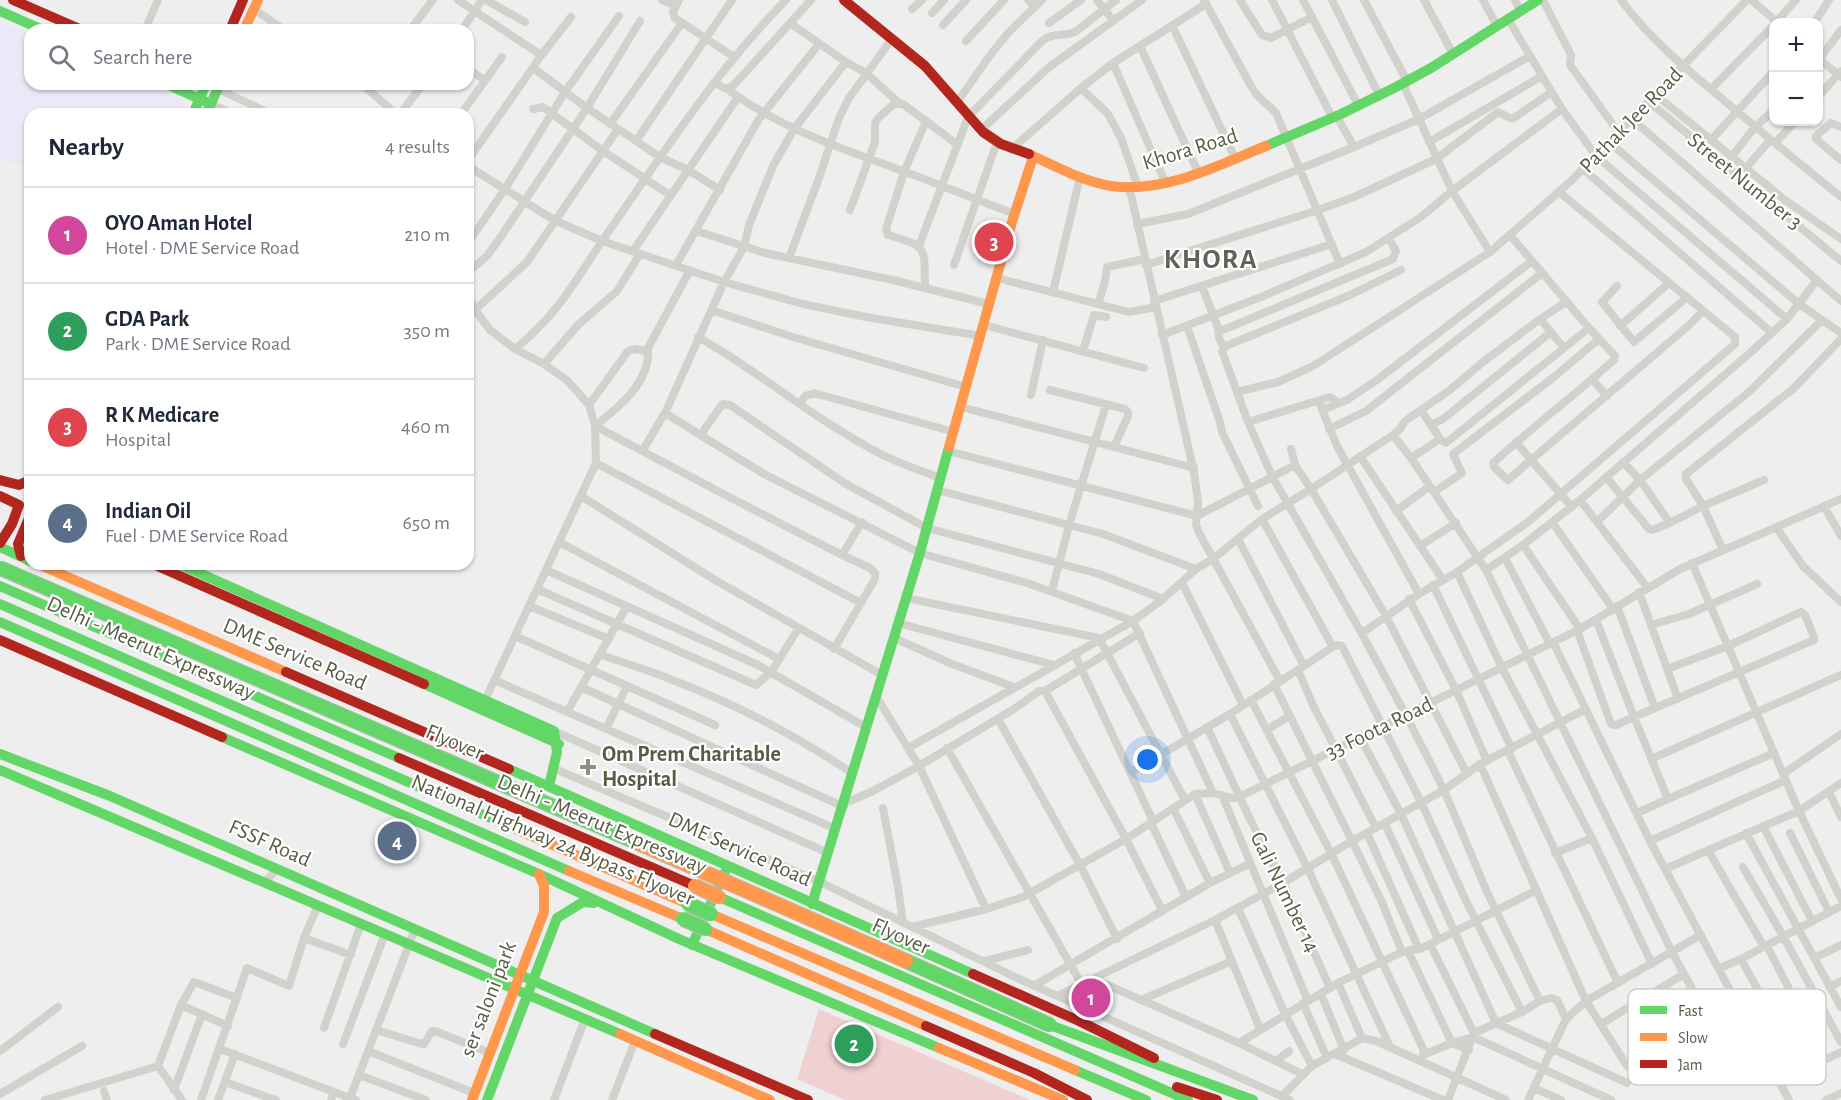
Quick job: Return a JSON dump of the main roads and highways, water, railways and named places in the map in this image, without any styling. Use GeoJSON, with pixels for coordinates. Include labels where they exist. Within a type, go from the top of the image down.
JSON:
{"type":"FeatureCollection","features":[{"type":"Feature","properties":{"kind":"main road"},"geometry":{"type":"LineString","coordinates":[[13,0],[68,24]]}},
{"type":"Feature","properties":{"kind":"main road","name":"Khora Road"},"geometry":{"type":"LineString","coordinates":[[844,0],[868,23],[925,66],[947,87],[968,117],[997,142],[1080,177],[1096,182],[1133,187],[1165,182],[1198,172],[1287,138],[1358,105],[1405,82],[1453,54],[1530,2]]}},
{"type":"Feature","properties":{"kind":"main road"},"geometry":{"type":"LineString","coordinates":[[235,24],[251,3]]}},
{"type":"Feature","properties":{"kind":"main road"},"geometry":{"type":"LineString","coordinates":[[246,24],[251,3]]}},
{"type":"Feature","properties":{"kind":"main road"},"geometry":{"type":"LineString","coordinates":[[0,11],[30,24]]}},
{"type":"Feature","properties":{"kind":"main road"},"geometry":{"type":"LineString","coordinates":[[177,90],[206,105],[211,90]]}},
{"type":"Feature","properties":{"kind":"main road"},"geometry":{"type":"LineString","coordinates":[[812,904],[826,852],[844,805],[920,553],[1014,214],[1033,157]]}},
{"type":"Feature","properties":{"kind":"main road"},"geometry":{"type":"LineString","coordinates":[[0,480],[15,486],[24,483]]}},
{"type":"Feature","properties":{"kind":"main road"},"geometry":{"type":"LineString","coordinates":[[0,496],[19,505],[12,524],[0,545],[24,557]]}},
{"type":"Feature","properties":{"kind":"main road"},"geometry":{"type":"LineString","coordinates":[[24,530],[18,544],[24,556]]}},
{"type":"Feature","properties":{"kind":"main road","name":"Flyover"},"geometry":{"type":"LineString","coordinates":[[0,568],[703,871],[1050,1025],[1192,1076]]}},
{"type":"Feature","properties":{"kind":"main road","name":"DME Service Road"},"geometry":{"type":"LineString","coordinates":[[52,570],[549,786],[1079,1021],[1192,1076]]}},
{"type":"Feature","properties":{"kind":"main road"},"geometry":{"type":"LineString","coordinates":[[167,570],[556,737]]}},
{"type":"Feature","properties":{"kind":"main road"},"geometry":{"type":"LineString","coordinates":[[192,570],[446,689],[484,700],[556,737]]}},
{"type":"Feature","properties":{"kind":"main road","name":"Delhi - Meerut Expressway"},"geometry":{"type":"LineString","coordinates":[[0,586],[1188,1100]]}},
{"type":"Feature","properties":{"kind":"main road","name":"Delhi - Meerut Expressway"},"geometry":{"type":"LineString","coordinates":[[0,604],[711,914],[1146,1100]]}},
{"type":"Feature","properties":{"kind":"main road","name":"National Highway 24 Bypass Flyover"},"geometry":{"type":"LineString","coordinates":[[0,622],[1034,1073],[1087,1100]]}},
{"type":"Feature","properties":{"kind":"main road"},"geometry":{"type":"LineString","coordinates":[[0,640],[539,874],[692,945],[1063,1100]]}},
{"type":"Feature","properties":{"kind":"main road"},"geometry":{"type":"LineString","coordinates":[[549,786],[555,769],[556,737]]}},
{"type":"Feature","properties":{"kind":"main road","name":"FSSF Road"},"geometry":{"type":"LineString","coordinates":[[0,754],[124,802],[808,1100]]}},
{"type":"Feature","properties":{"kind":"main road","name":"FSSF Road"},"geometry":{"type":"LineString","coordinates":[[0,770],[514,988],[770,1100]]}},
{"type":"Feature","properties":{"kind":"main road"},"geometry":{"type":"LineString","coordinates":[[116,819],[124,802]]}},
{"type":"Feature","properties":{"kind":"main road"},"geometry":{"type":"LineString","coordinates":[[692,945],[728,866]]}},
{"type":"Feature","properties":{"kind":"main road","name":"ser saloni park"},"geometry":{"type":"LineString","coordinates":[[473,1096],[514,988],[526,977],[544,912],[544,885],[539,874]]}},
{"type":"Feature","properties":{"kind":"main road"},"geometry":{"type":"LineString","coordinates":[[487,1100],[528,994],[526,977],[557,918],[583,902],[599,903]]}},
{"type":"Feature","properties":{"kind":"main road"},"geometry":{"type":"LineString","coordinates":[[1044,1056],[1122,1100]]}},
{"type":"Feature","properties":{"kind":"main road"},"geometry":{"type":"LineString","coordinates":[[1106,1064],[1217,1100]]}},
{"type":"Feature","properties":{"kind":"main road"},"geometry":{"type":"LineString","coordinates":[[1192,1076],[1252,1100]]}},
{"type":"Feature","properties":{"kind":"place","name":"R K Medicare"},"geometry":{"type":"Point","coordinates":[994,242]}},
{"type":"Feature","properties":{"kind":"place","name":"Om Prem Charitable Hospital"},"geometry":{"type":"Point","coordinates":[588,767]}},
{"type":"Feature","properties":{"kind":"place","name":"Indian Oil"},"geometry":{"type":"Point","coordinates":[397,841]}},
{"type":"Feature","properties":{"kind":"place","name":"OYO Aman Hotel"},"geometry":{"type":"Point","coordinates":[1091,998]}},
{"type":"Feature","properties":{"kind":"place","name":"GDA Park"},"geometry":{"type":"Point","coordinates":[854,1044]}},
{"type":"Feature","properties":{"kind":"district","name":"KHORA"},"geometry":{"type":"Point","coordinates":[1211,260]}}]}
